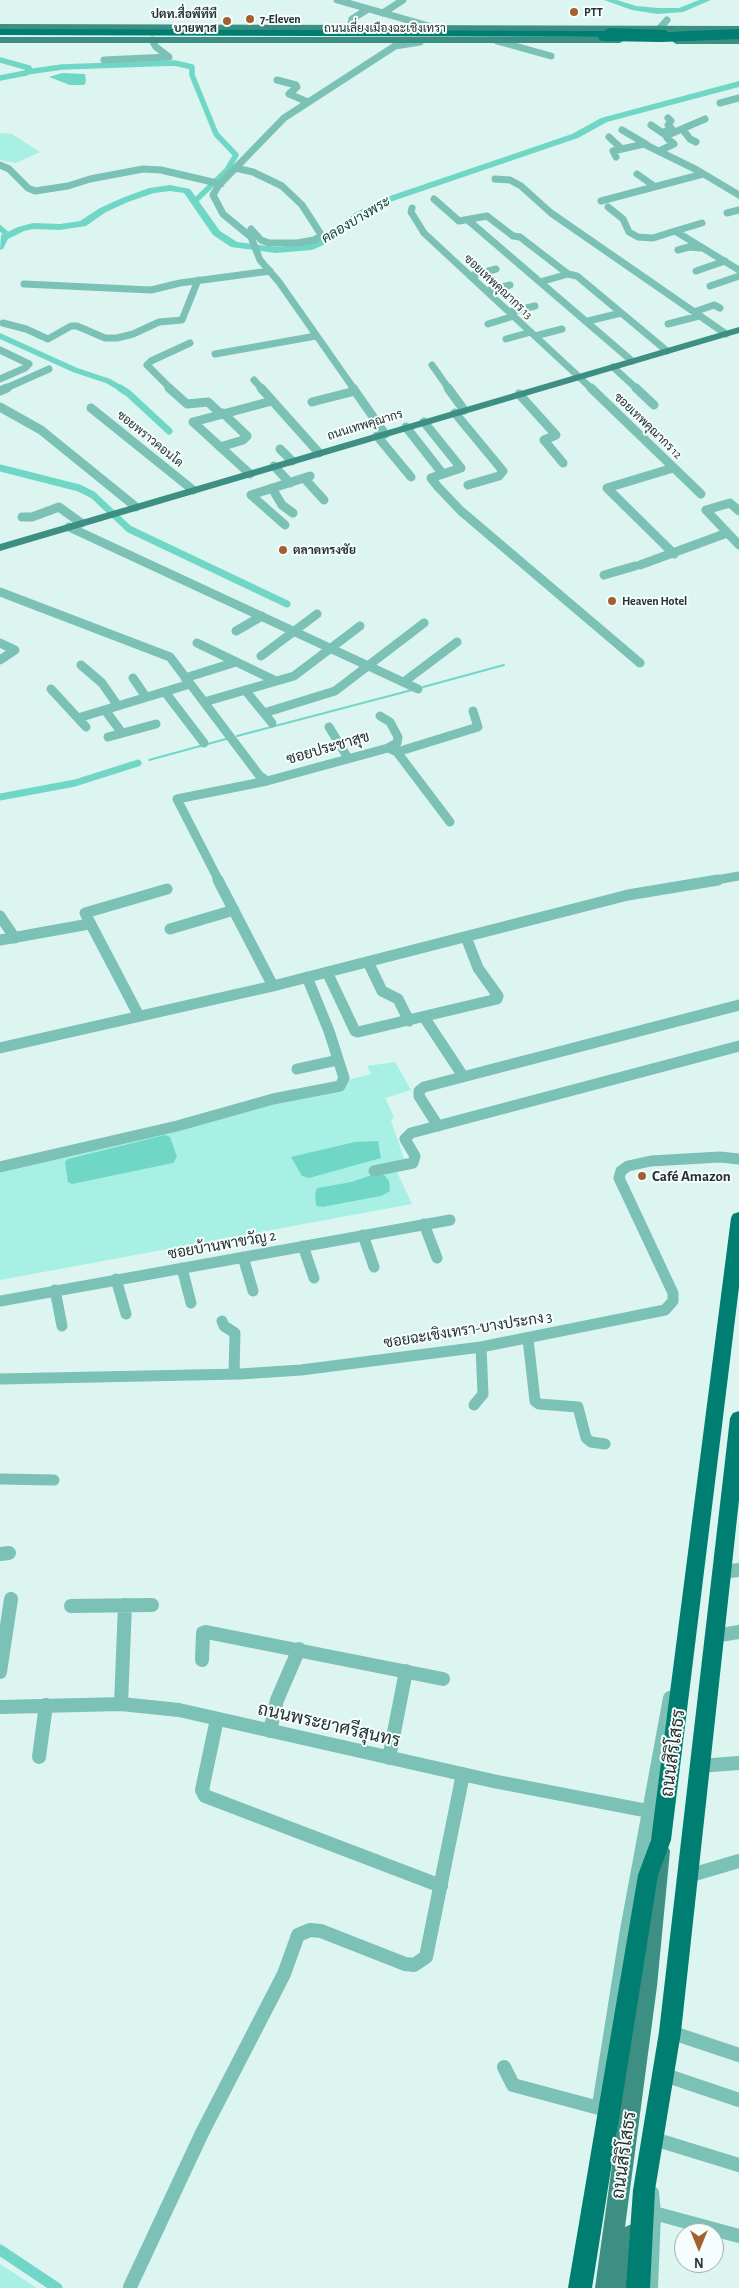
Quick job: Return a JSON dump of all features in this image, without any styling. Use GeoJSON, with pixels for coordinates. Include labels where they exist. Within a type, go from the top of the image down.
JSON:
{"type":"FeatureCollection","features":[{"type":"Feature","properties":{"kind":"highway"},"geometry":{"type":"LineString","coordinates":[[83,28],[150,36]]}},
{"type":"Feature","properties":{"kind":"highway"},"geometry":{"type":"LineString","coordinates":[[353,30],[527,29]]}},
{"type":"Feature","properties":{"kind":"highway"},"geometry":{"type":"LineString","coordinates":[[565,29],[739,37]]}},
{"type":"Feature","properties":{"kind":"highway","name":"ถนนเลี่ยงเมืองฉะเชิงเทรา"},"geometry":{"type":"LineString","coordinates":[[0,32],[150,36],[353,30],[677,34]]}},
{"type":"Feature","properties":{"kind":"highway"},"geometry":{"type":"LineString","coordinates":[[458,41],[553,33],[603,36],[739,37]]}},
{"type":"Feature","properties":{"kind":"highway","name":"ถนนเลี่ยงเมืองฉะเชิงเทรา"},"geometry":{"type":"LineString","coordinates":[[0,36],[553,33]]}},
{"type":"Feature","properties":{"kind":"highway"},"geometry":{"type":"LineString","coordinates":[[139,40],[270,36]]}},
{"type":"Feature","properties":{"kind":"highway","name":"ถนนสิริโสธร"},"geometry":{"type":"LineString","coordinates":[[661,1840],[686,1653],[716,1394],[739,1218]]}},
{"type":"Feature","properties":{"kind":"highway","name":"ถนนสิริโสธร"},"geometry":{"type":"LineString","coordinates":[[645,2181],[670,2032],[715,1636],[730,1571],[739,1418]]}},
{"type":"Feature","properties":{"kind":"highway"},"geometry":{"type":"LineString","coordinates":[[580,2288],[648,1875],[661,1840]]}},
{"type":"Feature","properties":{"kind":"highway"},"geometry":{"type":"LineString","coordinates":[[638,2288],[645,2181]]}},
{"type":"Feature","properties":{"kind":"main road","name":"ถนนเลี่ยงเมืองฉะเชิงเทรา"},"geometry":{"type":"LineString","coordinates":[[0,27],[353,30],[405,28],[527,29],[553,33]]}},
{"type":"Feature","properties":{"kind":"main road"},"geometry":{"type":"LineString","coordinates":[[553,33],[565,29],[739,29]]}},
{"type":"Feature","properties":{"kind":"main road","name":"ถนนเลี่ยงเมืองฉะเชิงเทรา"},"geometry":{"type":"LineString","coordinates":[[0,40],[139,40],[150,36],[385,41],[739,37]]}},
{"type":"Feature","properties":{"kind":"main road","name":"ถนนเทพคุณากร"},"geometry":{"type":"LineString","coordinates":[[0,548],[739,330]]}},
{"type":"Feature","properties":{"kind":"main road","name":"ถนนสิริโสธร"},"geometry":{"type":"LineString","coordinates":[[606,2288],[647,1986],[659,1877],[661,1840]]}},
{"type":"Feature","properties":{"kind":"main road","name":"ถนนสิริโสธร"},"geometry":{"type":"LineString","coordinates":[[623,2288],[635,2217],[645,2181]]}},
{"type":"Feature","properties":{"kind":"street"},"geometry":{"type":"LineString","coordinates":[[337,0],[440,29]]}},
{"type":"Feature","properties":{"kind":"street"},"geometry":{"type":"LineString","coordinates":[[383,12],[403,0]]}},
{"type":"Feature","properties":{"kind":"street"},"geometry":{"type":"LineString","coordinates":[[353,30],[352,19],[368,9]]}},
{"type":"Feature","properties":{"kind":"street"},"geometry":{"type":"LineString","coordinates":[[659,29],[667,20]]}},
{"type":"Feature","properties":{"kind":"street"},"geometry":{"type":"LineString","coordinates":[[405,28],[413,25],[412,21]]}},
{"type":"Feature","properties":{"kind":"street"},"geometry":{"type":"LineString","coordinates":[[104,57],[164,53],[150,36]]}},
{"type":"Feature","properties":{"kind":"street"},"geometry":{"type":"LineString","coordinates":[[385,41],[395,46]]}},
{"type":"Feature","properties":{"kind":"street"},"geometry":{"type":"LineString","coordinates":[[411,477],[381,435],[355,391],[259,258],[251,237],[223,214],[213,196],[221,184],[274,126],[308,102],[395,46],[408,43],[439,41]]}},
{"type":"Feature","properties":{"kind":"street"},"geometry":{"type":"LineString","coordinates":[[497,41],[552,56]]}},
{"type":"Feature","properties":{"kind":"street"},"geometry":{"type":"LineString","coordinates":[[277,80],[296,85],[297,87],[289,94],[308,102]]}},
{"type":"Feature","properties":{"kind":"street"},"geometry":{"type":"LineString","coordinates":[[720,103],[739,98]]}},
{"type":"Feature","properties":{"kind":"street"},"geometry":{"type":"LineString","coordinates":[[664,134],[672,129],[668,124],[671,121],[668,118]]}},
{"type":"Feature","properties":{"kind":"street"},"geometry":{"type":"LineString","coordinates":[[664,134],[683,130],[705,119]]}},
{"type":"Feature","properties":{"kind":"street"},"geometry":{"type":"LineString","coordinates":[[651,125],[674,144],[659,151]]}},
{"type":"Feature","properties":{"kind":"street"},"geometry":{"type":"LineString","coordinates":[[622,130],[739,195]]}},
{"type":"Feature","properties":{"kind":"street"},"geometry":{"type":"LineString","coordinates":[[683,130],[690,140],[696,142]]}},
{"type":"Feature","properties":{"kind":"street"},"geometry":{"type":"LineString","coordinates":[[609,137],[622,149]]}},
{"type":"Feature","properties":{"kind":"street"},"geometry":{"type":"LineString","coordinates":[[616,157],[613,152],[646,144]]}},
{"type":"Feature","properties":{"kind":"street"},"geometry":{"type":"LineString","coordinates":[[0,165],[9,169],[28,188],[35,191],[68,186],[90,179],[143,169],[161,170],[221,184]]}},
{"type":"Feature","properties":{"kind":"street"},"geometry":{"type":"LineString","coordinates":[[235,168],[253,172],[282,186],[302,205],[322,236],[314,240],[297,243],[269,243],[261,240],[247,227],[237,226]]}},
{"type":"Feature","properties":{"kind":"street"},"geometry":{"type":"LineString","coordinates":[[637,174],[654,186]]}},
{"type":"Feature","properties":{"kind":"street"},"geometry":{"type":"LineString","coordinates":[[598,198],[612,192],[619,196],[703,174]]}},
{"type":"Feature","properties":{"kind":"street"},"geometry":{"type":"LineString","coordinates":[[495,179],[513,181],[550,212],[726,334]]}},
{"type":"Feature","properties":{"kind":"street"},"geometry":{"type":"LineString","coordinates":[[434,199],[457,220],[469,221],[489,218],[513,236],[520,237],[568,274],[577,276],[667,351]]}},
{"type":"Feature","properties":{"kind":"street"},"geometry":{"type":"LineString","coordinates":[[608,207],[623,219],[629,232],[638,237],[653,238],[702,223]]}},
{"type":"Feature","properties":{"kind":"street","name":"ซอยเทพคุณากร 13"},"geometry":{"type":"LineString","coordinates":[[412,208],[412,214],[424,233],[579,377]]}},
{"type":"Feature","properties":{"kind":"street"},"geometry":{"type":"LineString","coordinates":[[727,213],[739,210]]}},
{"type":"Feature","properties":{"kind":"street"},"geometry":{"type":"LineString","coordinates":[[469,221],[494,244],[588,321],[632,361]]}},
{"type":"Feature","properties":{"kind":"street"},"geometry":{"type":"LineString","coordinates":[[675,232],[739,270]]}},
{"type":"Feature","properties":{"kind":"street"},"geometry":{"type":"LineString","coordinates":[[678,250],[689,247],[703,248]]}},
{"type":"Feature","properties":{"kind":"street"},"geometry":{"type":"LineString","coordinates":[[696,271],[725,261]]}},
{"type":"Feature","properties":{"kind":"street"},"geometry":{"type":"LineString","coordinates":[[470,276],[496,269]]}},
{"type":"Feature","properties":{"kind":"street"},"geometry":{"type":"LineString","coordinates":[[24,284],[145,290],[198,280],[270,271]]}},
{"type":"Feature","properties":{"kind":"street"},"geometry":{"type":"LineString","coordinates":[[540,282],[568,274]]}},
{"type":"Feature","properties":{"kind":"street"},"geometry":{"type":"LineString","coordinates":[[710,286],[739,276]]}},
{"type":"Feature","properties":{"kind":"street"},"geometry":{"type":"LineString","coordinates":[[3,323],[26,329],[48,339],[53,338],[71,326],[78,326],[105,338],[117,338],[133,334],[160,322],[182,320],[198,280]]}},
{"type":"Feature","properties":{"kind":"street"},"geometry":{"type":"LineString","coordinates":[[487,292],[510,285]]}},
{"type":"Feature","properties":{"kind":"street"},"geometry":{"type":"LineString","coordinates":[[668,324],[697,314],[714,305],[720,308]]}},
{"type":"Feature","properties":{"kind":"street"},"geometry":{"type":"LineString","coordinates":[[488,324],[535,306]]}},
{"type":"Feature","properties":{"kind":"street"},"geometry":{"type":"LineString","coordinates":[[588,321],[621,313]]}},
{"type":"Feature","properties":{"kind":"street"},"geometry":{"type":"LineString","coordinates":[[506,339],[562,329]]}},
{"type":"Feature","properties":{"kind":"street"},"geometry":{"type":"LineString","coordinates":[[215,354],[316,336]]}},
{"type":"Feature","properties":{"kind":"street"},"geometry":{"type":"LineString","coordinates":[[190,343],[150,361],[147,365],[184,402],[193,404],[208,402],[247,436],[243,440],[220,447]]}},
{"type":"Feature","properties":{"kind":"street"},"geometry":{"type":"LineString","coordinates":[[0,350],[29,364],[0,379]]}},
{"type":"Feature","properties":{"kind":"street"},"geometry":{"type":"LineString","coordinates":[[432,365],[459,412],[503,471],[499,476],[468,485]]}},
{"type":"Feature","properties":{"kind":"street"},"geometry":{"type":"LineString","coordinates":[[613,367],[654,404]]}},
{"type":"Feature","properties":{"kind":"street"},"geometry":{"type":"LineString","coordinates":[[0,368],[14,373]]}},
{"type":"Feature","properties":{"kind":"street"},"geometry":{"type":"LineString","coordinates":[[0,391],[49,369]]}},
{"type":"Feature","properties":{"kind":"street","name":"ซอยเทพคุณากร 12"},"geometry":{"type":"LineString","coordinates":[[579,377],[700,494]]}},
{"type":"Feature","properties":{"kind":"street"},"geometry":{"type":"LineString","coordinates":[[254,380],[319,454]]}},
{"type":"Feature","properties":{"kind":"street"},"geometry":{"type":"LineString","coordinates":[[312,402],[355,391]]}},
{"type":"Feature","properties":{"kind":"street"},"geometry":{"type":"LineString","coordinates":[[519,394],[556,435],[544,440],[563,463]]}},
{"type":"Feature","properties":{"kind":"street"},"geometry":{"type":"LineString","coordinates":[[250,474],[193,422],[272,401]]}},
{"type":"Feature","properties":{"kind":"street"},"geometry":{"type":"LineString","coordinates":[[0,407],[41,430],[136,507]]}},
{"type":"Feature","properties":{"kind":"street","name":"ซอยพราวคอนโด"},"geometry":{"type":"LineString","coordinates":[[91,408],[193,490]]}},
{"type":"Feature","properties":{"kind":"street"},"geometry":{"type":"LineString","coordinates":[[424,422],[460,468],[433,476],[432,479],[461,510],[640,663]]}},
{"type":"Feature","properties":{"kind":"street"},"geometry":{"type":"LineString","coordinates":[[406,427],[442,473]]}},
{"type":"Feature","properties":{"kind":"street"},"geometry":{"type":"LineString","coordinates":[[280,449],[292,461]]}},
{"type":"Feature","properties":{"kind":"street"},"geometry":{"type":"LineString","coordinates":[[274,466],[290,483]]}},
{"type":"Feature","properties":{"kind":"street"},"geometry":{"type":"LineString","coordinates":[[673,468],[607,488],[674,554]]}},
{"type":"Feature","properties":{"kind":"street"},"geometry":{"type":"LineString","coordinates":[[285,525],[252,496],[254,493],[307,477],[324,500]]}},
{"type":"Feature","properties":{"kind":"street"},"geometry":{"type":"LineString","coordinates":[[272,488],[282,505],[293,514]]}},
{"type":"Feature","properties":{"kind":"street"},"geometry":{"type":"LineString","coordinates":[[739,511],[730,503],[706,510],[739,545]]}},
{"type":"Feature","properties":{"kind":"street"},"geometry":{"type":"LineString","coordinates":[[22,517],[32,517],[59,507],[81,523]]}},
{"type":"Feature","properties":{"kind":"street"},"geometry":{"type":"LineString","coordinates":[[69,527],[405,681],[418,689]]}},
{"type":"Feature","properties":{"kind":"street"},"geometry":{"type":"LineString","coordinates":[[604,575],[674,554],[727,533]]}},
{"type":"Feature","properties":{"kind":"street"},"geometry":{"type":"LineString","coordinates":[[0,592],[165,654],[174,660],[259,775],[267,781]]}},
{"type":"Feature","properties":{"kind":"street"},"geometry":{"type":"LineString","coordinates":[[261,656],[317,614]]}},
{"type":"Feature","properties":{"kind":"street"},"geometry":{"type":"LineString","coordinates":[[236,631],[262,616]]}},
{"type":"Feature","properties":{"kind":"street"},"geometry":{"type":"LineString","coordinates":[[264,713],[330,693],[424,622]]}},
{"type":"Feature","properties":{"kind":"street"},"geometry":{"type":"LineString","coordinates":[[204,702],[300,673],[360,626]]}},
{"type":"Feature","properties":{"kind":"street"},"geometry":{"type":"LineString","coordinates":[[405,681],[457,642]]}},
{"type":"Feature","properties":{"kind":"street"},"geometry":{"type":"LineString","coordinates":[[0,643],[14,650],[0,660]]}},
{"type":"Feature","properties":{"kind":"street"},"geometry":{"type":"LineString","coordinates":[[196,643],[276,681]]}},
{"type":"Feature","properties":{"kind":"street"},"geometry":{"type":"LineString","coordinates":[[78,718],[165,692],[236,662]]}},
{"type":"Feature","properties":{"kind":"street"},"geometry":{"type":"LineString","coordinates":[[81,665],[102,683],[118,706]]}},
{"type":"Feature","properties":{"kind":"street"},"geometry":{"type":"LineString","coordinates":[[133,678],[146,697]]}},
{"type":"Feature","properties":{"kind":"street"},"geometry":{"type":"LineString","coordinates":[[50,689],[86,728]]}},
{"type":"Feature","properties":{"kind":"street"},"geometry":{"type":"LineString","coordinates":[[245,690],[272,724]]}},
{"type":"Feature","properties":{"kind":"street"},"geometry":{"type":"LineString","coordinates":[[165,692],[204,743]]}},
{"type":"Feature","properties":{"kind":"street"},"geometry":{"type":"LineString","coordinates":[[105,710],[122,733]]}},
{"type":"Feature","properties":{"kind":"street","name":"ซอยประชาสุข"},"geometry":{"type":"LineString","coordinates":[[234,910],[177,799],[267,781],[348,758],[392,750],[478,727],[473,711]]}},
{"type":"Feature","properties":{"kind":"street"},"geometry":{"type":"LineString","coordinates":[[380,716],[390,722],[398,737],[397,743],[392,750],[450,822]]}},
{"type":"Feature","properties":{"kind":"street"},"geometry":{"type":"LineString","coordinates":[[108,737],[156,724]]}},
{"type":"Feature","properties":{"kind":"street"},"geometry":{"type":"LineString","coordinates":[[329,727],[348,758]]}},
{"type":"Feature","properties":{"kind":"street"},"geometry":{"type":"LineString","coordinates":[[0,1048],[273,986],[628,895],[739,876]]}},
{"type":"Feature","properties":{"kind":"street"},"geometry":{"type":"LineString","coordinates":[[139,1016],[85,915],[86,912],[167,889]]}},
{"type":"Feature","properties":{"kind":"street"},"geometry":{"type":"LineString","coordinates":[[170,929],[234,910],[273,986]]}},
{"type":"Feature","properties":{"kind":"street"},"geometry":{"type":"LineString","coordinates":[[0,916],[15,938]]}},
{"type":"Feature","properties":{"kind":"street"},"geometry":{"type":"LineString","coordinates":[[0,940],[89,924]]}},
{"type":"Feature","properties":{"kind":"street"},"geometry":{"type":"LineString","coordinates":[[327,972],[355,1031],[358,1032],[498,998],[478,968],[466,937]]}},
{"type":"Feature","properties":{"kind":"street"},"geometry":{"type":"LineString","coordinates":[[368,962],[382,991],[396,997],[409,1021]]}},
{"type":"Feature","properties":{"kind":"street"},"geometry":{"type":"LineString","coordinates":[[0,1167],[177,1126],[273,1099],[340,1086],[344,1078],[307,977]]}},
{"type":"Feature","properties":{"kind":"street"},"geometry":{"type":"LineString","coordinates":[[438,1126],[419,1096],[419,1091],[424,1087],[739,1004]]}},
{"type":"Feature","properties":{"kind":"street"},"geometry":{"type":"LineString","coordinates":[[424,1017],[463,1076]]}},
{"type":"Feature","properties":{"kind":"street"},"geometry":{"type":"LineString","coordinates":[[374,1171],[413,1163],[415,1156],[405,1138],[407,1134],[739,1046]]}},
{"type":"Feature","properties":{"kind":"street"},"geometry":{"type":"LineString","coordinates":[[298,1069],[338,1060]]}},
{"type":"Feature","properties":{"kind":"street","name":"ซอยฉะเชิงเทรา-บางประกง 3"},"geometry":{"type":"LineString","coordinates":[[0,1379],[234,1374],[301,1370],[481,1347],[665,1310],[671,1306],[673,1293],[619,1178],[621,1171],[628,1166],[651,1162],[720,1156],[739,1159]]}},
{"type":"Feature","properties":{"kind":"street","name":"ซอยบ้านพาขวัญ 2"},"geometry":{"type":"LineString","coordinates":[[0,1301],[450,1220]]}},
{"type":"Feature","properties":{"kind":"street"},"geometry":{"type":"LineString","coordinates":[[424,1224],[437,1258]]}},
{"type":"Feature","properties":{"kind":"street"},"geometry":{"type":"LineString","coordinates":[[363,1235],[374,1267]]}},
{"type":"Feature","properties":{"kind":"street"},"geometry":{"type":"LineString","coordinates":[[303,1246],[314,1278]]}},
{"type":"Feature","properties":{"kind":"street"},"geometry":{"type":"LineString","coordinates":[[242,1257],[253,1291]]}},
{"type":"Feature","properties":{"kind":"street"},"geometry":{"type":"LineString","coordinates":[[182,1268],[191,1302]]}},
{"type":"Feature","properties":{"kind":"street"},"geometry":{"type":"LineString","coordinates":[[116,1279],[126,1314]]}},
{"type":"Feature","properties":{"kind":"street"},"geometry":{"type":"LineString","coordinates":[[55,1290],[62,1326]]}},
{"type":"Feature","properties":{"kind":"street"},"geometry":{"type":"LineString","coordinates":[[222,1321],[224,1326],[235,1333],[234,1374]]}},
{"type":"Feature","properties":{"kind":"street"},"geometry":{"type":"LineString","coordinates":[[528,1339],[535,1401],[539,1404],[578,1407],[586,1438],[591,1442],[605,1444]]}},
{"type":"Feature","properties":{"kind":"street"},"geometry":{"type":"LineString","coordinates":[[474,1405],[483,1394],[481,1347]]}},
{"type":"Feature","properties":{"kind":"street"},"geometry":{"type":"LineString","coordinates":[[0,1479],[54,1480]]}},
{"type":"Feature","properties":{"kind":"street"},"geometry":{"type":"LineString","coordinates":[[0,1672],[11,1598]]}},
{"type":"Feature","properties":{"kind":"street"},"geometry":{"type":"LineString","coordinates":[[121,1704],[125,1605]]}},
{"type":"Feature","properties":{"kind":"street"},"geometry":{"type":"LineString","coordinates":[[71,1606],[152,1605]]}},
{"type":"Feature","properties":{"kind":"street"},"geometry":{"type":"LineString","coordinates":[[202,1660],[202,1633],[206,1632],[443,1679]]}},
{"type":"Feature","properties":{"kind":"street"},"geometry":{"type":"LineString","coordinates":[[715,1636],[739,1632]]}},
{"type":"Feature","properties":{"kind":"street"},"geometry":{"type":"LineString","coordinates":[[270,1731],[277,1700],[299,1649]]}},
{"type":"Feature","properties":{"kind":"street"},"geometry":{"type":"LineString","coordinates":[[571,2288],[611,2025],[648,1811],[675,1676],[679,1663],[686,1653]]}},
{"type":"Feature","properties":{"kind":"street"},"geometry":{"type":"LineString","coordinates":[[389,1758],[406,1672]]}},
{"type":"Feature","properties":{"kind":"street","name":"ถนนพระยาศรีสุนทร"},"geometry":{"type":"LineString","coordinates":[[0,1707],[147,1705],[463,1774],[648,1811]]}},
{"type":"Feature","properties":{"kind":"street"},"geometry":{"type":"LineString","coordinates":[[39,1757],[46,1706]]}},
{"type":"Feature","properties":{"kind":"street"},"geometry":{"type":"LineString","coordinates":[[217,1719],[202,1790],[205,1796],[441,1886]]}},
{"type":"Feature","properties":{"kind":"street"},"geometry":{"type":"LineString","coordinates":[[699,1766],[739,1763]]}},
{"type":"Feature","properties":{"kind":"street"},"geometry":{"type":"LineString","coordinates":[[130,2287],[202,2133],[284,1974],[298,1935],[310,1930],[321,1931],[405,1964],[414,1965],[426,1958],[463,1774]]}},
{"type":"Feature","properties":{"kind":"street"},"geometry":{"type":"LineString","coordinates":[[688,1876],[739,1861]]}},
{"type":"Feature","properties":{"kind":"street"},"geometry":{"type":"LineString","coordinates":[[670,2032],[739,2055]]}},
{"type":"Feature","properties":{"kind":"street"},"geometry":{"type":"LineString","coordinates":[[504,2067],[513,2085],[599,2108]]}},
{"type":"Feature","properties":{"kind":"street"},"geometry":{"type":"LineString","coordinates":[[662,2074],[739,2100]]}},
{"type":"Feature","properties":{"kind":"street"},"geometry":{"type":"LineString","coordinates":[[651,2138],[739,2165]]}},
{"type":"Feature","properties":{"kind":"street"},"geometry":{"type":"LineString","coordinates":[[645,2181],[653,2197],[654,2213],[651,2288]]}},
{"type":"Feature","properties":{"kind":"street"},"geometry":{"type":"LineString","coordinates":[[654,2213],[739,2236]]}},
{"type":"Feature","properties":{"kind":"shaded area"},"geometry":{"type":"Polygon","coordinates":[[[62,73],[85,74],[86,82],[84,85],[70,85],[49,77],[62,73]]]}},
{"type":"Feature","properties":{"kind":"shaded area"},"geometry":{"type":"Polygon","coordinates":[[[0,133],[12,134],[40,152],[16,163],[0,160],[0,133]]]}},
{"type":"Feature","properties":{"kind":"shaded area"},"geometry":{"type":"Polygon","coordinates":[[[395,1062],[411,1090],[385,1098],[394,1117],[391,1121],[405,1161],[395,1168],[412,1204],[0,1280],[0,1170],[371,1074],[367,1066],[395,1062]],[[375,1174],[351,1182],[317,1188],[315,1194],[316,1205],[324,1207],[381,1196],[375,1174]]]}},
{"type":"Feature","properties":{"kind":"shaded area"},"geometry":{"type":"Polygon","coordinates":[[[165,1135],[170,1137],[177,1157],[173,1163],[72,1184],[68,1182],[65,1162],[68,1159],[165,1135]]]}},
{"type":"Feature","properties":{"kind":"shaded area"},"geometry":{"type":"Polygon","coordinates":[[[378,1141],[381,1158],[309,1178],[302,1176],[291,1157],[355,1142],[378,1141]]]}},
{"type":"Feature","properties":{"kind":"shaded area"},"geometry":{"type":"Polygon","coordinates":[[[375,1174],[384,1175],[389,1181],[390,1191],[381,1196],[323,1207],[316,1206],[315,1194],[317,1188],[351,1182],[375,1174]]]}},
{"type":"Feature","properties":{"kind":"shaded area"},"geometry":{"type":"Polygon","coordinates":[[[0,2264],[37,2288],[0,2288],[0,2264]]]}},
{"type":"Feature","properties":{"kind":"waterway","name":"คลองบางพระ"},"geometry":{"type":"LineString","coordinates":[[608,0],[635,8],[658,11],[680,10],[707,0]]}},
{"type":"Feature","properties":{"kind":"waterway"},"geometry":{"type":"LineString","coordinates":[[0,60],[29,68],[26,73],[0,78]]}},
{"type":"Feature","properties":{"kind":"waterway"},"geometry":{"type":"LineString","coordinates":[[27,72],[62,67],[175,63],[192,67],[192,75],[216,134],[236,155],[227,170],[195,201]]}},
{"type":"Feature","properties":{"kind":"waterway","name":"คลองบางพระ"},"geometry":{"type":"LineString","coordinates":[[0,247],[4,237],[21,229],[33,226],[60,227],[83,224],[103,210],[125,200],[152,190],[170,188],[187,191],[202,210],[216,233],[234,245],[276,250],[312,247],[325,241],[358,215],[387,200],[575,136],[604,120],[739,84]]}},
{"type":"Feature","properties":{"kind":"waterway"},"geometry":{"type":"LineString","coordinates":[[0,228],[8,235]]}},
{"type":"Feature","properties":{"kind":"waterway"},"geometry":{"type":"LineString","coordinates":[[0,336],[75,370],[108,381],[122,389]]}},
{"type":"Feature","properties":{"kind":"waterway"},"geometry":{"type":"LineString","coordinates":[[120,388],[128,393],[169,431]]}},
{"type":"Feature","properties":{"kind":"waterway"},"geometry":{"type":"LineString","coordinates":[[0,468],[79,488],[93,495],[129,529],[287,604]]}},
{"type":"Feature","properties":{"kind":"waterway"},"geometry":{"type":"LineString","coordinates":[[423,687],[504,665]]}},
{"type":"Feature","properties":{"kind":"waterway"},"geometry":{"type":"LineString","coordinates":[[237,736],[412,690]]}},
{"type":"Feature","properties":{"kind":"waterway"},"geometry":{"type":"LineString","coordinates":[[149,760],[226,739]]}},
{"type":"Feature","properties":{"kind":"waterway"},"geometry":{"type":"LineString","coordinates":[[0,797],[75,783],[138,763]]}},
{"type":"Feature","properties":{"kind":"waterway"},"geometry":{"type":"LineString","coordinates":[[0,2250],[57,2288]]}},
{"type":"Feature","properties":{"kind":"place","name":"PTT"},"geometry":{"type":"Point","coordinates":[574,12]}},
{"type":"Feature","properties":{"kind":"place","name":"7-Eleven"},"geometry":{"type":"Point","coordinates":[250,19]}},
{"type":"Feature","properties":{"kind":"place","name":"ปตท.สื่อพีทีที บายพาส"},"geometry":{"type":"Point","coordinates":[227,21]}},
{"type":"Feature","properties":{"kind":"place","name":"ตลาดทรงชัย"},"geometry":{"type":"Point","coordinates":[283,550]}},
{"type":"Feature","properties":{"kind":"place","name":"Heaven Hotel"},"geometry":{"type":"Point","coordinates":[612,601]}},
{"type":"Feature","properties":{"kind":"place","name":"Café Amazon"},"geometry":{"type":"Point","coordinates":[642,1176]}}]}
